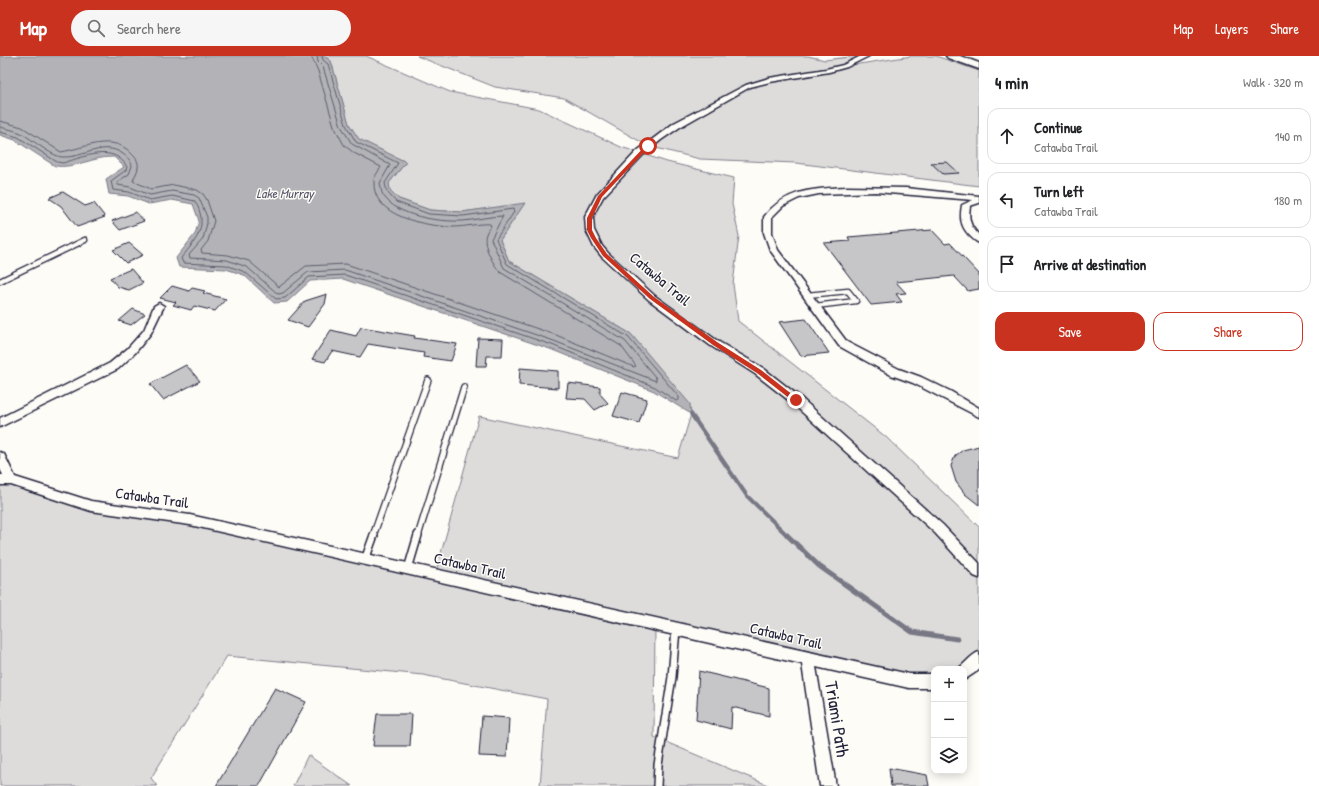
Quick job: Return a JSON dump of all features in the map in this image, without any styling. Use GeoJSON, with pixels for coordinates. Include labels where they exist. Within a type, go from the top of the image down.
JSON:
{"type":"FeatureCollection","features":[{"type":"Feature","properties":{"kind":"street","name":"Catawba Trail"},"geometry":{"type":"LineString","coordinates":[[866,56],[846,66],[828,71],[769,80],[748,86],[677,125],[640,153],[600,196],[589,218],[590,230],[598,247],[605,255],[652,298],[715,344],[759,371],[796,400],[939,529],[979,572]]}},
{"type":"Feature","properties":{"kind":"street"},"geometry":{"type":"LineString","coordinates":[[951,56],[979,66]]}},
{"type":"Feature","properties":{"kind":"street"},"geometry":{"type":"LineString","coordinates":[[979,199],[872,189],[834,190],[801,195],[781,204],[768,217],[768,233],[774,250],[842,344],[895,372],[917,380],[946,394],[979,413]]}},
{"type":"Feature","properties":{"kind":"street"},"geometry":{"type":"LineString","coordinates":[[979,199],[966,205],[964,218],[967,228],[979,240]]}},
{"type":"Feature","properties":{"kind":"street"},"geometry":{"type":"LineString","coordinates":[[0,423],[114,366],[131,351],[148,331],[159,306]]}},
{"type":"Feature","properties":{"kind":"street"},"geometry":{"type":"LineString","coordinates":[[0,457],[6,480]]}},
{"type":"Feature","properties":{"kind":"street","name":"Catawba Trail"},"geometry":{"type":"LineString","coordinates":[[6,480],[91,506],[190,520],[909,681],[931,681]]}},
{"type":"Feature","properties":{"kind":"street","name":"Triami Path"},"geometry":{"type":"LineString","coordinates":[[808,659],[828,786]]}},
{"type":"Feature","properties":{"kind":"street"},"geometry":{"type":"LineString","coordinates":[[967,671],[972,668],[979,659]]}},
{"type":"Feature","properties":{"kind":"lane"},"geometry":{"type":"LineString","coordinates":[[0,281],[85,240]]}},
{"type":"Feature","properties":{"kind":"lane"},"geometry":{"type":"LineString","coordinates":[[807,295],[848,291],[856,301],[815,306]]}},
{"type":"Feature","properties":{"kind":"lane"},"geometry":{"type":"LineString","coordinates":[[366,560],[428,380]]}},
{"type":"Feature","properties":{"kind":"lane"},"geometry":{"type":"LineString","coordinates":[[408,569],[464,387]]}},
{"type":"Feature","properties":{"kind":"lane"},"geometry":{"type":"LineString","coordinates":[[657,786],[658,766],[672,677],[676,629]]}},
{"type":"Feature","properties":{"kind":"shaded area"},"geometry":{"type":"Polygon","coordinates":[[[324,56],[366,56],[450,92],[539,109],[621,147],[667,162],[734,178],[732,204],[739,236],[733,284],[738,321],[886,437],[979,527],[979,659],[967,667],[931,666],[931,680],[655,625],[654,737],[770,786],[540,786],[547,699],[423,675],[227,656],[151,778],[157,786],[0,786],[0,480],[91,506],[190,520],[435,575],[479,416],[678,458],[691,414],[631,334],[509,261],[500,240],[524,204],[462,212],[430,210],[399,199],[390,190],[389,183],[406,162],[359,140],[349,124],[331,61],[324,56]]]}},
{"type":"Feature","properties":{"kind":"shaded area"},"geometry":{"type":"Polygon","coordinates":[[[417,56],[808,56],[825,60],[857,56],[846,66],[912,56],[936,56],[979,71],[979,186],[796,163],[700,159],[648,146],[564,98],[495,87],[417,56]]]}},
{"type":"Feature","properties":{"kind":"shaded area"},"geometry":{"type":"Polygon","coordinates":[[[308,755],[352,786],[293,786],[308,755]]]}},
{"type":"Feature","properties":{"kind":"water","name":"Lake Murray"},"geometry":{"type":"Polygon","coordinates":[[[0,56],[324,56],[331,61],[349,124],[359,139],[406,162],[389,183],[390,190],[399,199],[430,210],[462,212],[525,203],[500,240],[509,261],[631,334],[690,404],[691,414],[654,391],[550,349],[343,279],[310,281],[287,302],[274,303],[244,275],[226,269],[179,267],[176,258],[195,234],[199,221],[193,204],[172,200],[149,204],[128,196],[109,194],[106,179],[124,167],[114,157],[99,158],[70,166],[55,166],[15,140],[0,135],[0,56]]]}},
{"type":"Feature","properties":{"kind":"building"},"geometry":{"type":"Polygon","coordinates":[[[947,162],[959,173],[943,174],[931,163],[947,162]]]}},
{"type":"Feature","properties":{"kind":"building"},"geometry":{"type":"Polygon","coordinates":[[[63,192],[85,206],[94,203],[105,217],[77,227],[61,206],[49,198],[63,192]]]}},
{"type":"Feature","properties":{"kind":"building"},"geometry":{"type":"Polygon","coordinates":[[[136,212],[144,221],[120,230],[112,221],[136,212]]]}},
{"type":"Feature","properties":{"kind":"building"},"geometry":{"type":"Polygon","coordinates":[[[932,230],[945,244],[950,243],[979,274],[979,289],[968,291],[954,276],[896,282],[906,293],[896,294],[902,302],[871,305],[824,243],[850,241],[848,237],[932,230]]]}},
{"type":"Feature","properties":{"kind":"building"},"geometry":{"type":"Polygon","coordinates":[[[129,243],[143,255],[126,263],[113,250],[129,243]]]}},
{"type":"Feature","properties":{"kind":"building"},"geometry":{"type":"Polygon","coordinates":[[[131,269],[143,283],[129,290],[118,287],[110,278],[131,269]]]}},
{"type":"Feature","properties":{"kind":"building"},"geometry":{"type":"Polygon","coordinates":[[[172,286],[189,291],[192,288],[205,291],[203,293],[226,299],[215,311],[194,306],[191,310],[173,305],[176,302],[160,298],[172,286]]]}},
{"type":"Feature","properties":{"kind":"building"},"geometry":{"type":"Polygon","coordinates":[[[327,294],[325,304],[308,327],[288,320],[305,301],[327,294]]]}},
{"type":"Feature","properties":{"kind":"building"},"geometry":{"type":"Polygon","coordinates":[[[133,309],[145,314],[131,325],[119,321],[133,309]]]}},
{"type":"Feature","properties":{"kind":"building"},"geometry":{"type":"Polygon","coordinates":[[[806,319],[829,353],[801,356],[779,322],[806,319]]]}},
{"type":"Feature","properties":{"kind":"building"},"geometry":{"type":"Polygon","coordinates":[[[361,327],[415,336],[414,338],[457,344],[451,361],[423,357],[424,353],[368,344],[360,357],[332,351],[325,362],[312,359],[331,330],[356,336],[361,327]]]}},
{"type":"Feature","properties":{"kind":"building"},"geometry":{"type":"Polygon","coordinates":[[[478,338],[503,339],[502,356],[487,356],[486,366],[476,366],[478,338]]]}},
{"type":"Feature","properties":{"kind":"building"},"geometry":{"type":"Polygon","coordinates":[[[186,365],[200,381],[163,400],[150,384],[186,365]]]}},
{"type":"Feature","properties":{"kind":"building"},"geometry":{"type":"Polygon","coordinates":[[[520,368],[558,371],[558,388],[519,385],[520,368]]]}},
{"type":"Feature","properties":{"kind":"building"},"geometry":{"type":"Polygon","coordinates":[[[568,383],[600,387],[600,394],[608,403],[595,410],[585,399],[566,398],[568,383]]]}},
{"type":"Feature","properties":{"kind":"building"},"geometry":{"type":"Polygon","coordinates":[[[622,392],[647,399],[639,423],[613,416],[622,392]]]}},
{"type":"Feature","properties":{"kind":"building"},"geometry":{"type":"Polygon","coordinates":[[[979,446],[979,505],[965,494],[956,482],[951,466],[955,456],[963,450],[979,446]]]}},
{"type":"Feature","properties":{"kind":"building"},"geometry":{"type":"Polygon","coordinates":[[[699,671],[769,688],[769,716],[732,707],[731,729],[696,720],[699,671]]]}},
{"type":"Feature","properties":{"kind":"building"},"geometry":{"type":"Polygon","coordinates":[[[275,688],[306,702],[259,786],[216,786],[275,688]]]}},
{"type":"Feature","properties":{"kind":"building"},"geometry":{"type":"Polygon","coordinates":[[[377,714],[412,714],[410,746],[373,746],[377,714]]]}},
{"type":"Feature","properties":{"kind":"building"},"geometry":{"type":"Polygon","coordinates":[[[482,716],[509,718],[507,757],[479,756],[482,716]]]}},
{"type":"Feature","properties":{"kind":"building"},"geometry":{"type":"Polygon","coordinates":[[[889,768],[927,775],[929,786],[891,786],[889,768]]]}},
{"type":"Feature","properties":{"kind":"waterway"},"geometry":{"type":"LineString","coordinates":[[691,414],[747,496],[788,536]]}},
{"type":"Feature","properties":{"kind":"waterway"},"geometry":{"type":"LineString","coordinates":[[787,535],[819,566],[912,632],[957,639]]}},
{"type":"Feature","properties":{"kind":"route"},"geometry":{"type":"LineString","coordinates":[[648,146],[600,196],[592,210],[589,218],[590,230],[598,247],[652,298],[715,344],[759,371],[796,400]]}}]}
